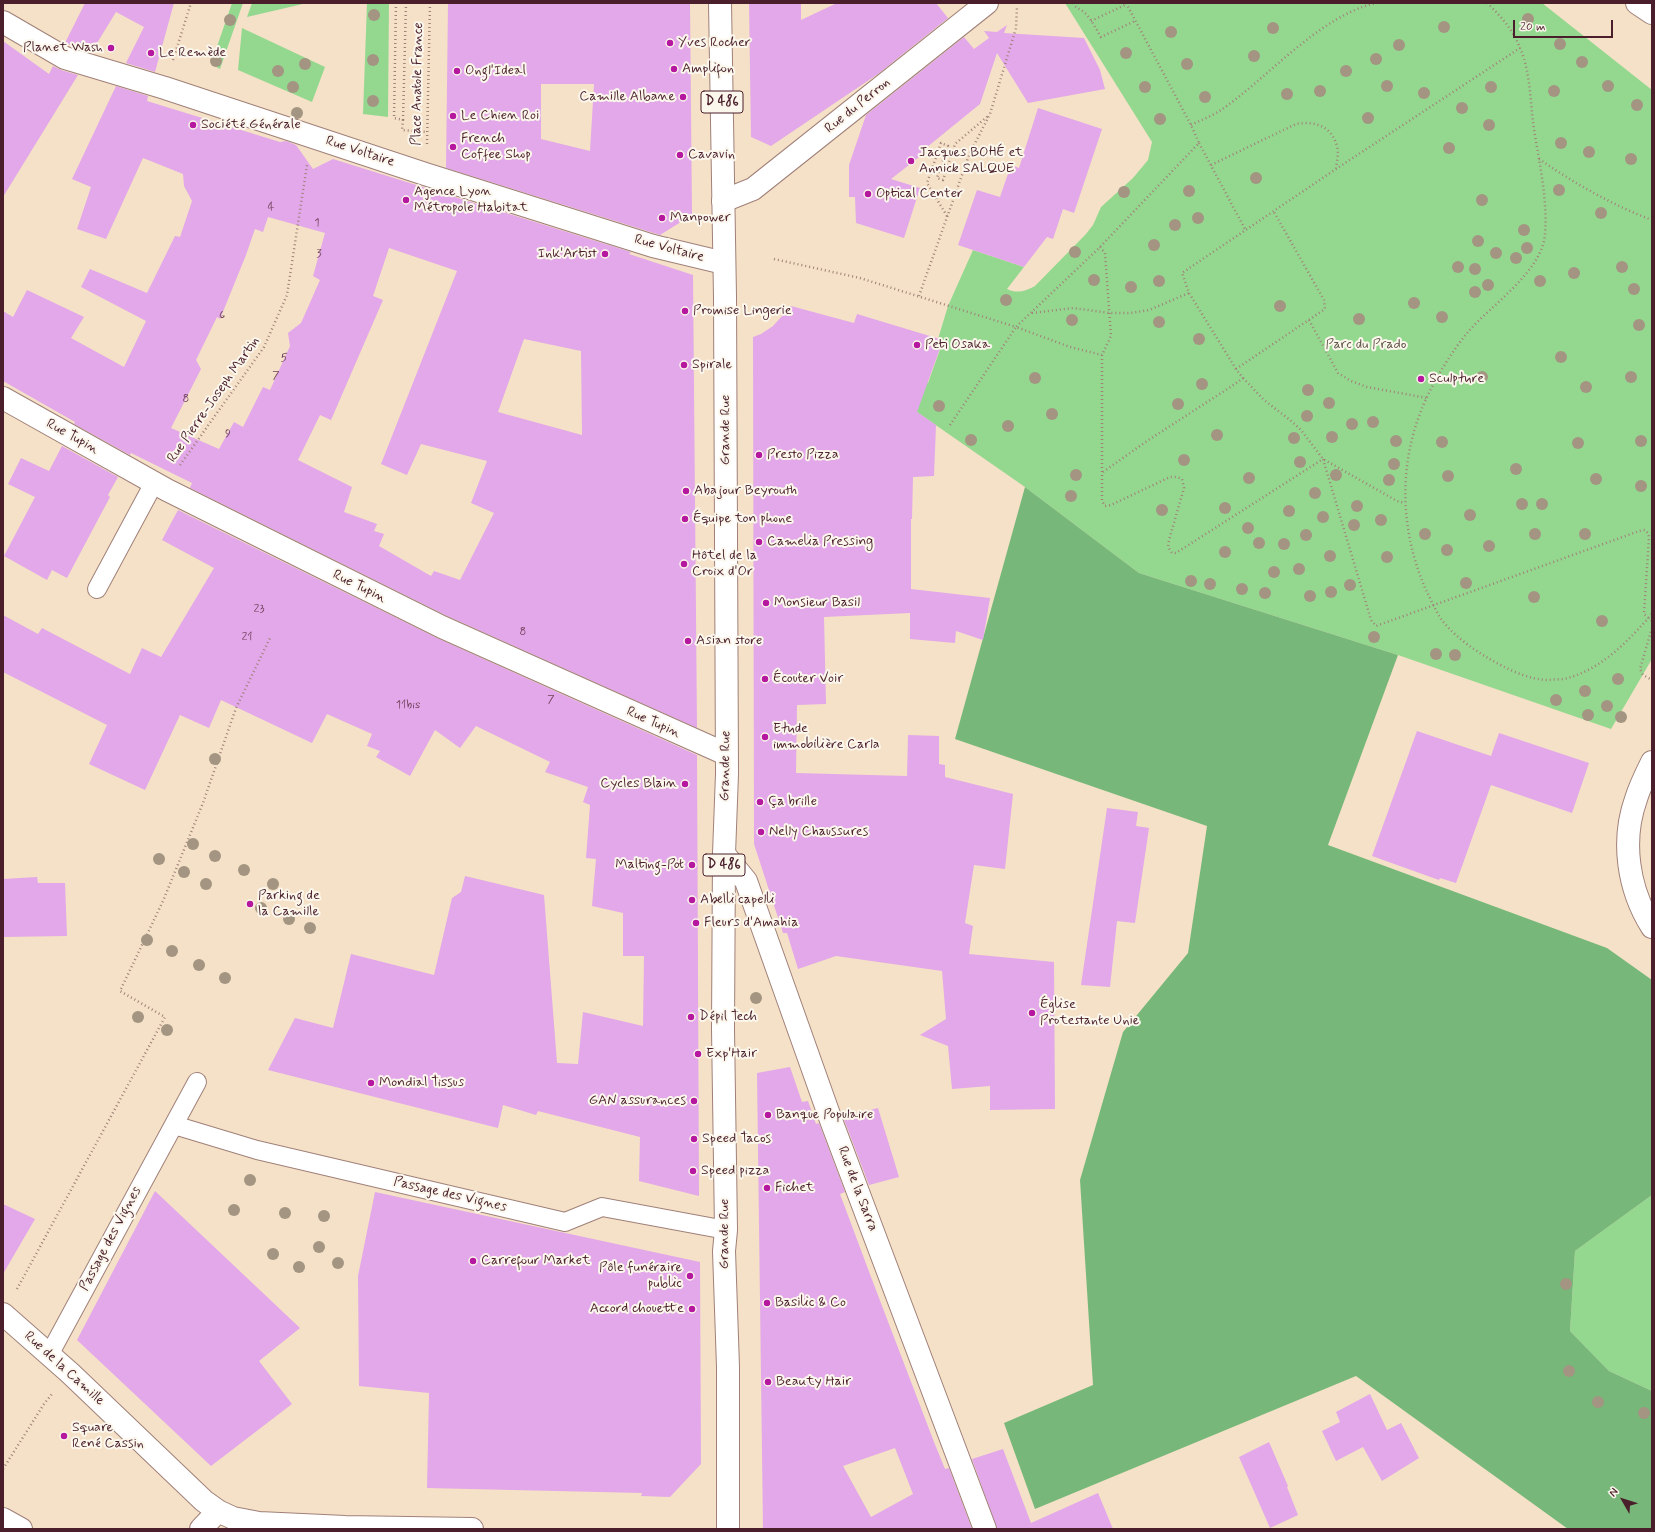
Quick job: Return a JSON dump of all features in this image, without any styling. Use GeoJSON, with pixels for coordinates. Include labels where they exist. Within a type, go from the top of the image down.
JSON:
{"type":"FeatureCollection","features":[{"type":"Feature","properties":{"kind":"street","name":"Grande Rue"},"geometry":{"type":"LineString","coordinates":[[720,3],[724,263],[726,754],[723,1029],[726,1230],[724,1251],[728,1367],[728,1529]]}},
{"type":"Feature","properties":{"kind":"street","name":"Rue du Perron"},"geometry":{"type":"LineString","coordinates":[[723,201],[753,189],[987,3]]}},
{"type":"Feature","properties":{"kind":"street"},"geometry":{"type":"LineString","coordinates":[[1637,3],[1652,13]]}},
{"type":"Feature","properties":{"kind":"street","name":"Rue Voltaire"},"geometry":{"type":"LineString","coordinates":[[3,22],[65,58],[165,88],[653,246],[724,263]]}},
{"type":"Feature","properties":{"kind":"street","name":"Rue Tupin"},"geometry":{"type":"LineString","coordinates":[[3,398],[160,487],[442,627],[726,754]]}},
{"type":"Feature","properties":{"kind":"street"},"geometry":{"type":"LineString","coordinates":[[1652,762],[1636,799],[1630,821],[1628,841],[1631,876],[1644,914],[1652,927]]}},
{"type":"Feature","properties":{"kind":"street","name":"Rue de la Sarra"},"geometry":{"type":"LineString","coordinates":[[724,854],[746,880],[832,1123],[984,1529]]}},
{"type":"Feature","properties":{"kind":"street","name":"Rue de la Camille"},"geometry":{"type":"LineString","coordinates":[[3,1314],[49,1354],[199,1496],[218,1511],[233,1518],[253,1523],[310,1527],[472,1529]]}},
{"type":"Feature","properties":{"kind":"street"},"geometry":{"type":"LineString","coordinates":[[201,1529],[218,1511]]}},
{"type":"Feature","properties":{"kind":"street"},"geometry":{"type":"LineString","coordinates":[[3,1519],[21,1529]]}},
{"type":"Feature","properties":{"kind":"lane"},"geometry":{"type":"LineString","coordinates":[[97,589],[160,487]]}},
{"type":"Feature","properties":{"kind":"lane","name":"Passage des Vignes"},"geometry":{"type":"LineString","coordinates":[[49,1354],[197,1082]]}},
{"type":"Feature","properties":{"kind":"lane","name":"Passage des Vignes"},"geometry":{"type":"LineString","coordinates":[[174,1125],[256,1150],[565,1222],[602,1207],[726,1230]]}},
{"type":"Feature","properties":{"kind":"path"},"geometry":{"type":"LineString","coordinates":[[165,88],[191,3]]}},
{"type":"Feature","properties":{"kind":"path"},"geometry":{"type":"LineString","coordinates":[[396,3],[394,118],[403,120]]}},
{"type":"Feature","properties":{"kind":"path"},"geometry":{"type":"LineString","coordinates":[[406,3],[402,130],[427,132]]}},
{"type":"Feature","properties":{"kind":"path","name":"Place Anatole France"},"geometry":{"type":"LineString","coordinates":[[427,145],[430,3]]}},
{"type":"Feature","properties":{"kind":"path"},"geometry":{"type":"LineString","coordinates":[[919,296],[970,155],[990,114],[1016,28],[1017,3]]}},
{"type":"Feature","properties":{"kind":"path"},"geometry":{"type":"LineString","coordinates":[[1073,3],[1076,8],[1084,12],[1101,37],[1136,21]]}},
{"type":"Feature","properties":{"kind":"path"},"geometry":{"type":"LineString","coordinates":[[1191,125],[1220,111],[1318,32],[1344,15],[1376,3]]}},
{"type":"Feature","properties":{"kind":"path"},"geometry":{"type":"LineString","coordinates":[[1487,3],[1508,24],[1520,48],[1526,69],[1539,158],[1545,236],[1538,255],[1526,274],[1511,291],[1469,331],[1453,352],[1427,398],[1413,433],[1407,464],[1405,503],[1413,552],[1419,573],[1434,606],[1442,620],[1458,637],[1476,651],[1498,664],[1522,674],[1543,680],[1566,679],[1599,665],[1632,635],[1652,614]]}},
{"type":"Feature","properties":{"kind":"path"},"geometry":{"type":"LineString","coordinates":[[1091,21],[1126,4],[1246,231]]}},
{"type":"Feature","properties":{"kind":"path"},"geometry":{"type":"LineString","coordinates":[[1520,48],[1336,169],[1182,274],[1189,293],[1236,369],[1264,400],[1301,430],[1323,459],[1373,623],[1376,626],[1642,530],[1646,530],[1649,537],[1644,614],[1652,621]]}},
{"type":"Feature","properties":{"kind":"path"},"geometry":{"type":"LineString","coordinates":[[947,216],[927,183],[941,144],[948,146],[937,178],[943,180],[955,144],[990,114]]}},
{"type":"Feature","properties":{"kind":"path"},"geometry":{"type":"LineString","coordinates":[[1211,166],[1296,124],[1307,122],[1317,123],[1327,130],[1334,139],[1337,146],[1338,155],[1336,169]]}},
{"type":"Feature","properties":{"kind":"path","name":"Rue Pierre-Joseph Martin"},"geometry":{"type":"LineString","coordinates":[[160,487],[177,469],[264,348],[287,295],[308,158],[302,133]]}},
{"type":"Feature","properties":{"kind":"path"},"geometry":{"type":"LineString","coordinates":[[950,425],[1016,327],[1100,247],[1199,144]]}},
{"type":"Feature","properties":{"kind":"path"},"geometry":{"type":"LineString","coordinates":[[1539,158],[1568,178],[1595,193],[1652,220]]}},
{"type":"Feature","properties":{"kind":"path"},"geometry":{"type":"LineString","coordinates":[[1236,369],[1325,309],[1324,300],[1274,212]]}},
{"type":"Feature","properties":{"kind":"path"},"geometry":{"type":"LineString","coordinates":[[1100,247],[1105,253],[1111,336],[1102,355],[1102,502],[1105,506],[1111,505],[1170,477],[1177,476],[1182,479],[1184,488],[1168,540],[1170,551],[1176,554],[1323,459]]}},
{"type":"Feature","properties":{"kind":"path"},"geometry":{"type":"LineString","coordinates":[[774,259],[860,278],[1016,327],[1070,347],[1102,355]]}},
{"type":"Feature","properties":{"kind":"path"},"geometry":{"type":"LineString","coordinates":[[1032,313],[1072,308],[1110,313],[1131,313],[1149,310],[1189,293]]}},
{"type":"Feature","properties":{"kind":"path"},"geometry":{"type":"LineString","coordinates":[[1309,320],[1338,373],[1350,382],[1367,387],[1427,398]]}},
{"type":"Feature","properties":{"kind":"path"},"geometry":{"type":"LineString","coordinates":[[1102,473],[1147,441],[1243,378]]}},
{"type":"Feature","properties":{"kind":"path"},"geometry":{"type":"LineString","coordinates":[[1323,459],[1405,503]]}},
{"type":"Feature","properties":{"kind":"path"},"geometry":{"type":"LineString","coordinates":[[1652,628],[1640,669],[1643,674],[1652,680]]}},
{"type":"Feature","properties":{"kind":"path"},"geometry":{"type":"LineString","coordinates":[[14,1293],[164,1017],[120,991],[163,900],[203,803],[236,708],[271,636]]}},
{"type":"Feature","properties":{"kind":"path"},"geometry":{"type":"LineString","coordinates":[[3,1469],[44,1404],[54,1393]]}},
{"type":"Feature","properties":{"kind":"green space"},"geometry":{"type":"Polygon","coordinates":[[[232,3],[243,3],[220,69],[211,64],[232,3]]]}},
{"type":"Feature","properties":{"kind":"green space"},"geometry":{"type":"Polygon","coordinates":[[[252,3],[307,3],[247,17],[252,3]]]}},
{"type":"Feature","properties":{"kind":"green space"},"geometry":{"type":"Polygon","coordinates":[[[367,3],[389,3],[388,117],[363,114],[367,3]]]}},
{"type":"Feature","properties":{"kind":"green space","name":"Parc du Prado"},"geometry":{"type":"Polygon","coordinates":[[[1065,3],[1542,3],[1652,90],[1652,659],[1611,729],[1398,655],[1139,573],[1025,487],[914,410],[923,382],[928,383],[943,341],[938,339],[948,306],[973,250],[1024,267],[1007,289],[1018,292],[1032,288],[1086,234],[1093,225],[1101,207],[1133,178],[1148,160],[1152,142],[1065,3]]]}},
{"type":"Feature","properties":{"kind":"green space"},"geometry":{"type":"Polygon","coordinates":[[[242,28],[325,67],[312,102],[238,70],[242,28]]]}},
{"type":"Feature","properties":{"kind":"green space"},"geometry":{"type":"Polygon","coordinates":[[[1025,487],[1139,573],[1398,655],[1328,845],[1607,948],[1652,980],[1652,1195],[1575,1251],[1570,1331],[1609,1371],[1652,1391],[1652,1529],[1568,1529],[1356,1376],[1035,1509],[1004,1423],[1093,1385],[1080,1180],[1123,1032],[1188,953],[1207,826],[955,739],[1025,487]]]}},
{"type":"Feature","properties":{"kind":"green space"},"geometry":{"type":"Polygon","coordinates":[[[1652,1195],[1652,1391],[1609,1371],[1570,1331],[1575,1251],[1652,1195]]]}},
{"type":"Feature","properties":{"kind":"building"},"geometry":{"type":"Polygon","coordinates":[[[85,3],[174,3],[155,72],[126,63],[144,27],[116,12],[91,53],[65,43],[85,3]]]}},
{"type":"Feature","properties":{"kind":"building"},"geometry":{"type":"Polygon","coordinates":[[[448,3],[690,3],[692,215],[660,235],[446,168],[448,3]],[[541,84],[541,139],[590,151],[594,84],[541,84]]]}},
{"type":"Feature","properties":{"kind":"building"},"geometry":{"type":"Polygon","coordinates":[[[749,3],[801,3],[801,20],[837,3],[936,3],[948,18],[878,74],[771,146],[751,137],[749,3]]]}},
{"type":"Feature","properties":{"kind":"building"},"geometry":{"type":"Polygon","coordinates":[[[1007,25],[1004,33],[1084,38],[1100,70],[1105,89],[1028,103],[997,53],[980,104],[921,152],[923,154],[891,179],[920,188],[904,238],[856,223],[855,197],[849,197],[849,165],[866,115],[964,37],[974,49],[989,38],[984,31],[997,32],[1007,25]]]}},
{"type":"Feature","properties":{"kind":"building"},"geometry":{"type":"Polygon","coordinates":[[[3,41],[49,74],[53,66],[78,75],[3,197],[3,41]]]}},
{"type":"Feature","properties":{"kind":"building"},"geometry":{"type":"Polygon","coordinates":[[[116,86],[148,96],[147,101],[280,142],[286,141],[296,145],[313,169],[333,159],[631,252],[629,254],[693,275],[697,728],[447,616],[190,488],[192,483],[131,453],[130,455],[74,424],[75,422],[3,381],[3,311],[13,317],[27,290],[84,317],[71,338],[124,367],[146,321],[81,287],[90,269],[147,293],[175,236],[180,237],[192,201],[184,186],[183,174],[143,158],[106,239],[77,229],[91,187],[72,179],[116,86]],[[268,217],[263,232],[255,229],[220,319],[217,317],[196,360],[201,369],[171,428],[219,449],[234,422],[243,427],[263,387],[270,390],[290,346],[288,333],[301,323],[320,280],[313,276],[325,233],[268,217]],[[389,248],[373,296],[383,300],[331,420],[320,415],[298,460],[352,487],[344,512],[377,524],[374,531],[384,534],[379,546],[431,576],[434,571],[460,580],[494,513],[471,503],[487,461],[421,444],[407,475],[381,464],[457,271],[389,248]],[[524,339],[498,412],[582,435],[581,351],[524,339]]]}},
{"type":"Feature","properties":{"kind":"building"},"geometry":{"type":"Polygon","coordinates":[[[1038,108],[1102,129],[1074,213],[1063,209],[1053,239],[1047,237],[1024,267],[958,245],[977,190],[1000,197],[1011,165],[1019,168],[1038,108]]]}},
{"type":"Feature","properties":{"kind":"building"},"geometry":{"type":"Polygon","coordinates":[[[791,306],[854,323],[857,314],[943,340],[917,412],[936,425],[934,476],[913,477],[911,519],[911,589],[990,598],[983,640],[956,631],[955,643],[910,639],[910,613],[824,617],[826,704],[797,705],[796,773],[907,776],[908,735],[939,736],[939,764],[945,765],[945,777],[1013,794],[1005,869],[974,865],[965,923],[973,926],[969,954],[1054,962],[1055,1109],[990,1110],[990,1086],[952,1089],[948,1046],[920,1035],[946,1019],[942,971],[836,956],[798,969],[787,933],[783,933],[754,844],[753,337],[761,334],[773,326],[791,306]]]}},
{"type":"Feature","properties":{"kind":"building"},"geometry":{"type":"Polygon","coordinates":[[[62,446],[118,477],[108,495],[110,497],[67,578],[52,570],[47,580],[4,556],[35,497],[8,484],[21,458],[49,471],[62,446]]]}},
{"type":"Feature","properties":{"kind":"building"},"geometry":{"type":"Polygon","coordinates":[[[178,510],[437,638],[697,755],[699,1196],[639,1181],[640,1137],[538,1111],[536,1115],[503,1105],[498,1128],[268,1070],[295,1018],[333,1028],[351,954],[434,975],[452,898],[461,892],[465,876],[544,895],[557,1063],[578,1064],[583,1012],[643,1026],[644,956],[623,956],[623,913],[592,906],[596,859],[586,858],[590,805],[583,802],[588,787],[545,772],[550,762],[476,726],[460,748],[435,730],[410,776],[376,757],[380,751],[367,746],[372,734],[327,714],[312,743],[221,700],[209,728],[180,715],[145,790],[89,764],[107,725],[3,672],[3,615],[38,634],[42,628],[130,674],[142,648],[161,657],[214,568],[162,540],[178,510]]]}},
{"type":"Feature","properties":{"kind":"building"},"geometry":{"type":"Polygon","coordinates":[[[1417,731],[1491,756],[1499,733],[1589,763],[1572,813],[1491,785],[1456,883],[1440,878],[1439,880],[1372,856],[1417,731]]]}},
{"type":"Feature","properties":{"kind":"building"},"geometry":{"type":"Polygon","coordinates":[[[1107,808],[1138,812],[1136,826],[1149,828],[1135,923],[1117,921],[1110,987],[1081,985],[1107,808]]]}},
{"type":"Feature","properties":{"kind":"building"},"geometry":{"type":"Polygon","coordinates":[[[37,877],[38,883],[65,883],[67,936],[3,937],[3,879],[37,877]]]}},
{"type":"Feature","properties":{"kind":"building"},"geometry":{"type":"Polygon","coordinates":[[[790,1067],[802,1102],[808,1101],[816,1124],[819,1123],[845,1192],[840,1194],[871,1277],[934,1442],[945,1469],[949,1468],[972,1529],[763,1529],[757,1073],[790,1067]],[[895,1448],[843,1466],[871,1517],[913,1494],[895,1448]]]}},
{"type":"Feature","properties":{"kind":"building"},"geometry":{"type":"Polygon","coordinates":[[[878,1108],[899,1177],[869,1185],[843,1117],[878,1108]]]}},
{"type":"Feature","properties":{"kind":"building"},"geometry":{"type":"Polygon","coordinates":[[[155,1191],[300,1328],[259,1361],[292,1404],[211,1466],[77,1340],[155,1191]]]}},
{"type":"Feature","properties":{"kind":"building"},"geometry":{"type":"Polygon","coordinates":[[[375,1192],[700,1262],[701,1464],[670,1497],[641,1496],[642,1493],[427,1488],[429,1393],[359,1386],[358,1276],[375,1192]]]}},
{"type":"Feature","properties":{"kind":"building"},"geometry":{"type":"Polygon","coordinates":[[[3,1204],[35,1219],[3,1274],[3,1204]]]}},
{"type":"Feature","properties":{"kind":"building"},"geometry":{"type":"Polygon","coordinates":[[[1370,1394],[1387,1430],[1401,1423],[1419,1458],[1382,1481],[1363,1447],[1336,1461],[1322,1431],[1340,1422],[1336,1412],[1370,1394]]]}},
{"type":"Feature","properties":{"kind":"building"},"geometry":{"type":"Polygon","coordinates":[[[1269,1442],[1288,1486],[1287,1487],[1298,1515],[1270,1528],[1239,1457],[1269,1442]]]}},
{"type":"Feature","properties":{"kind":"building"},"geometry":{"type":"Polygon","coordinates":[[[1003,1449],[1031,1523],[1098,1493],[1113,1529],[997,1529],[972,1459],[1003,1449]]]}},
{"type":"Feature","properties":{"kind":"place","name":"Yves Rocher"},"geometry":{"type":"Point","coordinates":[670,43]}},
{"type":"Feature","properties":{"kind":"place","name":"Planet Wash"},"geometry":{"type":"Point","coordinates":[111,48]}},
{"type":"Feature","properties":{"kind":"place","name":"Le Remède"},"geometry":{"type":"Point","coordinates":[151,53]}},
{"type":"Feature","properties":{"kind":"place","name":"Amplifon"},"geometry":{"type":"Point","coordinates":[674,69]}},
{"type":"Feature","properties":{"kind":"place","name":"Ongl'Ideal"},"geometry":{"type":"Point","coordinates":[457,71]}},
{"type":"Feature","properties":{"kind":"place","name":"Camille Albane"},"geometry":{"type":"Point","coordinates":[683,97]}},
{"type":"Feature","properties":{"kind":"place","name":"Le Chien Roi"},"geometry":{"type":"Point","coordinates":[453,116]}},
{"type":"Feature","properties":{"kind":"place","name":"Société Générale"},"geometry":{"type":"Point","coordinates":[193,125]}},
{"type":"Feature","properties":{"kind":"place","name":"French Coffee Shop"},"geometry":{"type":"Point","coordinates":[453,147]}},
{"type":"Feature","properties":{"kind":"place","name":"Cavavin"},"geometry":{"type":"Point","coordinates":[680,155]}},
{"type":"Feature","properties":{"kind":"place","name":"Jacques BOHÉ et Annick SALQUE"},"geometry":{"type":"Point","coordinates":[911,161]}},
{"type":"Feature","properties":{"kind":"place","name":"Optical Center"},"geometry":{"type":"Point","coordinates":[868,194]}},
{"type":"Feature","properties":{"kind":"place","name":"Agence Lyon Métropole Habitat"},"geometry":{"type":"Point","coordinates":[406,200]}},
{"type":"Feature","properties":{"kind":"place","name":"Manpower"},"geometry":{"type":"Point","coordinates":[662,218]}},
{"type":"Feature","properties":{"kind":"place","name":"Ink'Artist"},"geometry":{"type":"Point","coordinates":[605,254]}},
{"type":"Feature","properties":{"kind":"place","name":"Promise Lingerie"},"geometry":{"type":"Point","coordinates":[685,311]}},
{"type":"Feature","properties":{"kind":"place","name":"Peti Osaka"},"geometry":{"type":"Point","coordinates":[917,345]}},
{"type":"Feature","properties":{"kind":"place","name":"Spirale"},"geometry":{"type":"Point","coordinates":[684,365]}},
{"type":"Feature","properties":{"kind":"place","name":"Sculpture"},"geometry":{"type":"Point","coordinates":[1421,379]}},
{"type":"Feature","properties":{"kind":"place","name":"Presto Pizza"},"geometry":{"type":"Point","coordinates":[759,455]}},
{"type":"Feature","properties":{"kind":"place","name":"Abajour Beyrouth"},"geometry":{"type":"Point","coordinates":[686,491]}},
{"type":"Feature","properties":{"kind":"place","name":"Équipe ton phone"},"geometry":{"type":"Point","coordinates":[685,519]}},
{"type":"Feature","properties":{"kind":"place","name":"Camelia Pressing"},"geometry":{"type":"Point","coordinates":[759,542]}},
{"type":"Feature","properties":{"kind":"place","name":"Hôtel de la Croix d'Or"},"geometry":{"type":"Point","coordinates":[684,564]}},
{"type":"Feature","properties":{"kind":"place","name":"Monsieur Basil"},"geometry":{"type":"Point","coordinates":[766,603]}},
{"type":"Feature","properties":{"kind":"place","name":"Asian store"},"geometry":{"type":"Point","coordinates":[688,641]}},
{"type":"Feature","properties":{"kind":"place","name":"Écouter Voir"},"geometry":{"type":"Point","coordinates":[765,679]}},
{"type":"Feature","properties":{"kind":"place","name":"Etude immobilière Carla"},"geometry":{"type":"Point","coordinates":[765,737]}},
{"type":"Feature","properties":{"kind":"place","name":"Cycles Blain"},"geometry":{"type":"Point","coordinates":[685,784]}},
{"type":"Feature","properties":{"kind":"place","name":"Ça brille"},"geometry":{"type":"Point","coordinates":[760,802]}},
{"type":"Feature","properties":{"kind":"place","name":"Nelly Chaussures"},"geometry":{"type":"Point","coordinates":[761,832]}},
{"type":"Feature","properties":{"kind":"place","name":"Malting-Pot"},"geometry":{"type":"Point","coordinates":[692,865]}},
{"type":"Feature","properties":{"kind":"place","name":"Abelli capelli"},"geometry":{"type":"Point","coordinates":[692,900]}},
{"type":"Feature","properties":{"kind":"place","name":"Parking de la Camille"},"geometry":{"type":"Point","coordinates":[250,904]}},
{"type":"Feature","properties":{"kind":"place","name":"Fleurs d'Amahia"},"geometry":{"type":"Point","coordinates":[696,923]}},
{"type":"Feature","properties":{"kind":"place","name":"Église Protestante Unie"},"geometry":{"type":"Point","coordinates":[1032,1013]}},
{"type":"Feature","properties":{"kind":"place","name":"Dépil Tech"},"geometry":{"type":"Point","coordinates":[691,1017]}},
{"type":"Feature","properties":{"kind":"place","name":"Exp'Hair"},"geometry":{"type":"Point","coordinates":[698,1054]}},
{"type":"Feature","properties":{"kind":"place","name":"Mondial Tissus"},"geometry":{"type":"Point","coordinates":[371,1083]}},
{"type":"Feature","properties":{"kind":"place","name":"GAN assurances"},"geometry":{"type":"Point","coordinates":[694,1101]}},
{"type":"Feature","properties":{"kind":"place","name":"Banque Populaire"},"geometry":{"type":"Point","coordinates":[768,1115]}},
{"type":"Feature","properties":{"kind":"place","name":"Speed Tacos"},"geometry":{"type":"Point","coordinates":[694,1139]}},
{"type":"Feature","properties":{"kind":"place","name":"Speed pizza"},"geometry":{"type":"Point","coordinates":[693,1171]}},
{"type":"Feature","properties":{"kind":"place","name":"Fichet"},"geometry":{"type":"Point","coordinates":[767,1188]}},
{"type":"Feature","properties":{"kind":"place","name":"Carrefour Market"},"geometry":{"type":"Point","coordinates":[473,1261]}},
{"type":"Feature","properties":{"kind":"place","name":"Pôle funéraire public"},"geometry":{"type":"Point","coordinates":[690,1276]}},
{"type":"Feature","properties":{"kind":"place","name":"Basilic & Co"},"geometry":{"type":"Point","coordinates":[767,1303]}},
{"type":"Feature","properties":{"kind":"place","name":"Accord chouette"},"geometry":{"type":"Point","coordinates":[692,1309]}},
{"type":"Feature","properties":{"kind":"place","name":"Beauty Hair"},"geometry":{"type":"Point","coordinates":[768,1382]}},
{"type":"Feature","properties":{"kind":"place","name":"Square René Cassin"},"geometry":{"type":"Point","coordinates":[64,1436]}}]}
